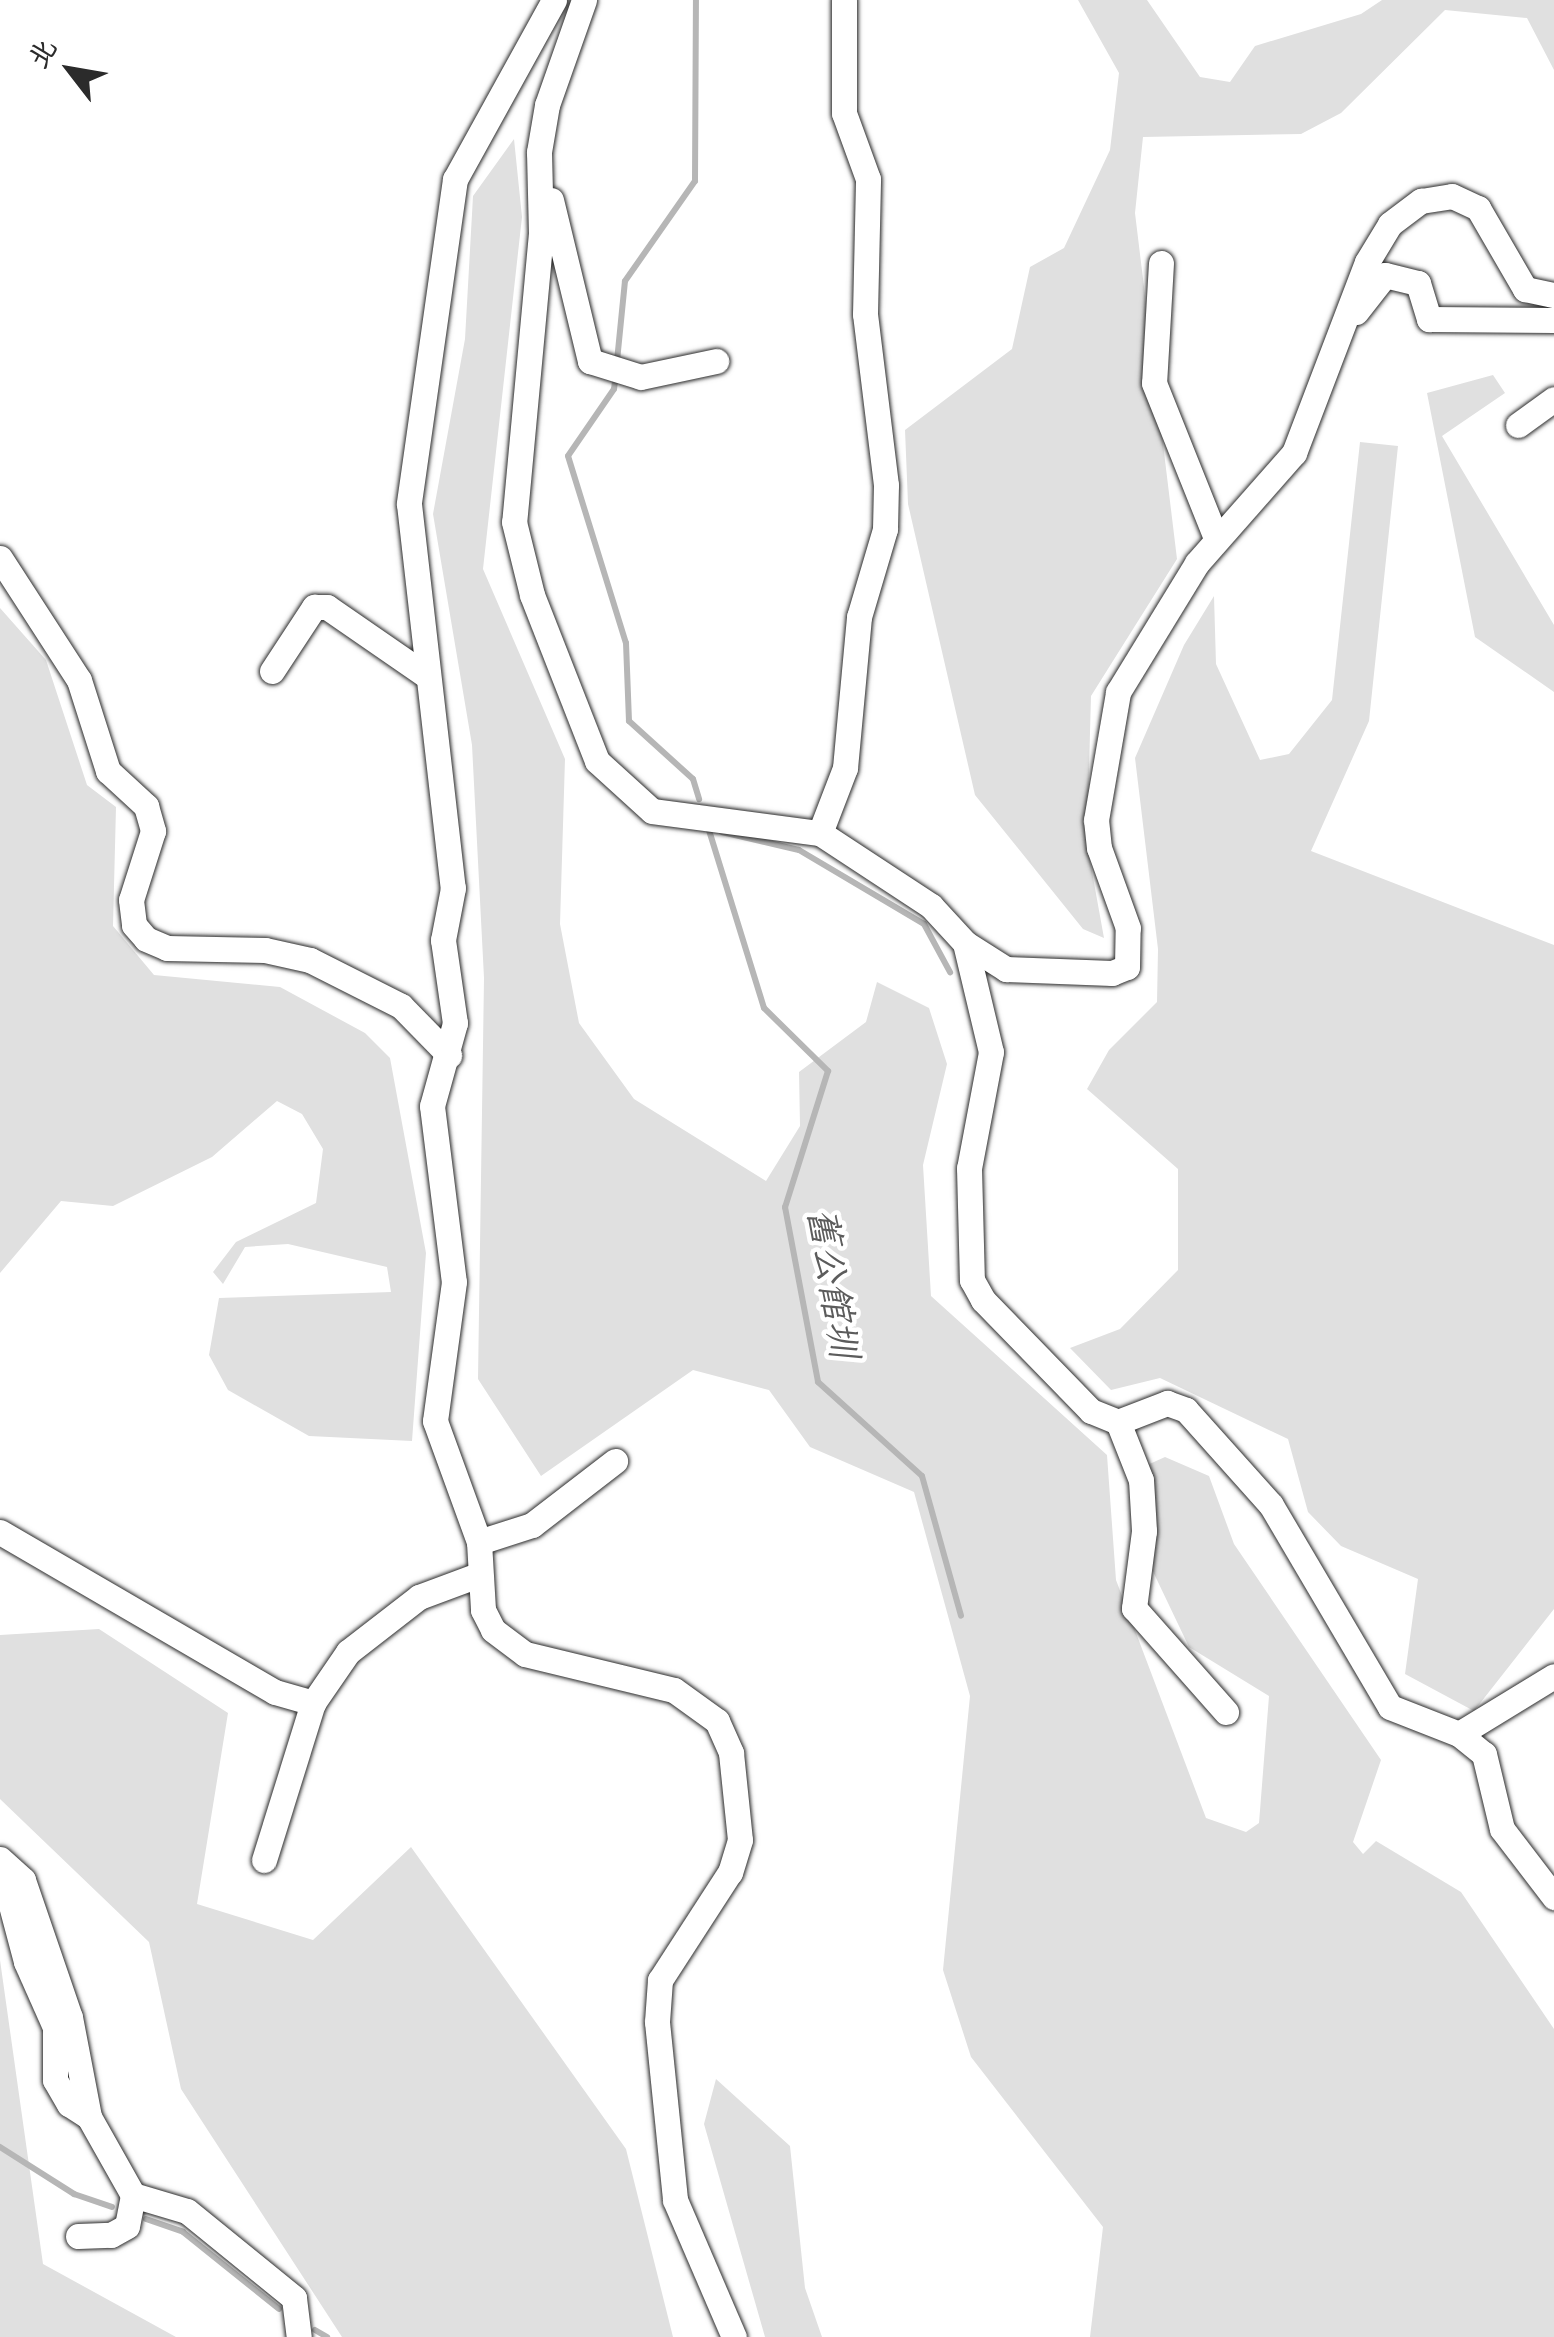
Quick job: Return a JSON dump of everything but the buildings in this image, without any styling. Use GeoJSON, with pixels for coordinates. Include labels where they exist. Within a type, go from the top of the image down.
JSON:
{"type":"FeatureCollection","features":[{"type":"Feature","properties":{"kind":"street"},"geometry":{"type":"LineString","coordinates":[[554,0],[455,179],[409,504],[452,888],[443,940],[455,1024],[432,1106],[454,1282],[435,1421],[479,1542],[478,1574],[493,1630],[525,1654],[674,1690],[717,1722],[731,1752],[740,1840],[730,1872],[660,1980],[657,2022],[675,2200],[734,2337]]}},
{"type":"Feature","properties":{"kind":"street"},"geometry":{"type":"LineString","coordinates":[[584,0],[547,105],[539,152],[541,233],[524,359],[514,522],[532,595],[597,760],[652,811],[820,833],[930,906],[966,943],[1006,969],[1112,973],[1127,967],[1128,928],[1099,848],[1096,820],[1109,717],[1118,692],[1216,538],[1294,453],[1367,262],[1390,224],[1422,201],[1452,196],[1478,208],[1524,290],[1554,295]]}},
{"type":"Feature","properties":{"kind":"street"},"geometry":{"type":"LineString","coordinates":[[820,833],[845,768],[859,617],[885,529],[886,485],[864,314],[868,180],[844,114],[844,0]]}},
{"type":"Feature","properties":{"kind":"street"},"geometry":{"type":"LineString","coordinates":[[539,152],[590,361],[641,377],[716,361]]}},
{"type":"Feature","properties":{"kind":"street"},"geometry":{"type":"LineString","coordinates":[[1161,263],[1154,382],[1216,538]]}},
{"type":"Feature","properties":{"kind":"street"},"geometry":{"type":"LineString","coordinates":[[1344,328],[1385,275],[1418,283],[1429,319],[1554,320]]}},
{"type":"Feature","properties":{"kind":"street"},"geometry":{"type":"LineString","coordinates":[[1518,426],[1554,399]]}},
{"type":"Feature","properties":{"kind":"street"},"geometry":{"type":"LineString","coordinates":[[0,558],[79,680],[108,771],[146,806],[154,831],[131,900],[134,924],[146,938],[167,948],[265,950],[310,960],[400,1006],[449,1054]]}},
{"type":"Feature","properties":{"kind":"street"},"geometry":{"type":"LineString","coordinates":[[272,671],[314,608],[326,607],[427,676]]}},
{"type":"Feature","properties":{"kind":"street"},"geometry":{"type":"LineString","coordinates":[[966,943],[992,1052],[969,1168],[972,1280],[1091,1411],[1118,1422],[1167,1403],[1186,1410],[1271,1505],[1390,1707],[1459,1734],[1484,1754],[1502,1829],[1554,1897]]}},
{"type":"Feature","properties":{"kind":"street"},"geometry":{"type":"LineString","coordinates":[[1118,1422],[1141,1480],[1144,1531],[1134,1608],[1226,1712]]}},
{"type":"Feature","properties":{"kind":"street"},"geometry":{"type":"LineString","coordinates":[[479,1542],[532,1525],[614,1461]]}},
{"type":"Feature","properties":{"kind":"street"},"geometry":{"type":"LineString","coordinates":[[0,1532],[275,1692],[313,1703]]}},
{"type":"Feature","properties":{"kind":"street"},"geometry":{"type":"LineString","coordinates":[[264,1860],[313,1703],[348,1652],[419,1598],[478,1574]]}},
{"type":"Feature","properties":{"kind":"street"},"geometry":{"type":"LineString","coordinates":[[1459,1734],[1554,1676]]}},
{"type":"Feature","properties":{"kind":"street"},"geometry":{"type":"LineString","coordinates":[[0,1861],[26,1962],[55,2028],[55,2080],[68,2104],[88,2117],[132,2195],[127,2226],[111,2235],[78,2236]]}},
{"type":"Feature","properties":{"kind":"street"},"geometry":{"type":"LineString","coordinates":[[132,2195],[187,2211],[294,2298],[299,2337]]}},
{"type":"Feature","properties":{"kind":"shaded area"},"geometry":{"type":"Polygon","coordinates":[[[1078,0],[1147,0],[1200,77],[1230,82],[1255,46],[1361,14],[1382,0],[1554,0],[1554,70],[1527,18],[1445,10],[1341,113],[1301,134],[1143,137],[1135,213],[1177,559],[1091,696],[1087,844],[1104,938],[1083,929],[975,795],[908,504],[905,430],[1012,349],[1030,267],[1064,248],[1110,150],[1119,73],[1078,0]]]}},
{"type":"Feature","properties":{"kind":"shaded area"},"geometry":{"type":"Polygon","coordinates":[[[514,139],[522,217],[483,569],[565,759],[560,924],[579,1023],[634,1099],[766,1181],[800,1126],[799,1072],[866,1022],[877,982],[929,1008],[947,1064],[923,1165],[931,1296],[1107,1455],[1116,1580],[1206,1818],[1246,1832],[1259,1823],[1269,1696],[1189,1647],[1147,1559],[1145,1466],[1165,1457],[1209,1476],[1234,1544],[1381,1760],[1353,1842],[1363,1854],[1376,1841],[1461,1892],[1554,2029],[1554,2337],[1090,2337],[1103,2227],[971,2057],[943,1970],[970,1696],[914,1492],[810,1447],[769,1390],[693,1370],[541,1476],[478,1379],[484,978],[472,745],[433,514],[465,339],[473,196],[514,139]]]}},
{"type":"Feature","properties":{"kind":"shaded area"},"geometry":{"type":"Polygon","coordinates":[[[1493,375],[1505,393],[1442,436],[1554,625],[1554,692],[1475,637],[1427,393],[1493,375]]]}},
{"type":"Feature","properties":{"kind":"shaded area"},"geometry":{"type":"Polygon","coordinates":[[[1360,442],[1398,446],[1369,721],[1311,851],[1554,945],[1554,1609],[1474,1711],[1405,1674],[1418,1579],[1341,1546],[1308,1512],[1288,1439],[1160,1378],[1111,1390],[1070,1348],[1120,1329],[1178,1270],[1178,1169],[1087,1089],[1109,1050],[1157,1002],[1158,949],[1135,758],[1184,645],[1214,596],[1216,664],[1260,760],[1289,754],[1332,700],[1360,442]]]}},
{"type":"Feature","properties":{"kind":"shaded area"},"geometry":{"type":"Polygon","coordinates":[[[0,608],[46,660],[87,785],[116,807],[113,926],[154,975],[280,987],[365,1033],[390,1058],[426,1253],[412,1441],[309,1436],[228,1390],[209,1355],[219,1298],[391,1292],[387,1267],[288,1244],[245,1247],[223,1284],[213,1272],[236,1242],[316,1203],[323,1149],[302,1114],[277,1101],[212,1157],[113,1206],[61,1201],[0,1273],[0,608]]]}},
{"type":"Feature","properties":{"kind":"shaded area"},"geometry":{"type":"Polygon","coordinates":[[[99,1629],[228,1713],[197,1904],[313,1940],[411,1847],[626,2149],[673,2337],[342,2337],[181,2089],[149,1942],[0,1799],[0,1635],[99,1629]]]}},
{"type":"Feature","properties":{"kind":"shaded area"},"geometry":{"type":"Polygon","coordinates":[[[0,1960],[43,2264],[176,2337],[0,2337],[0,1960]]]}},
{"type":"Feature","properties":{"kind":"shaded area"},"geometry":{"type":"Polygon","coordinates":[[[716,2079],[790,2146],[805,2288],[822,2337],[765,2337],[704,2124],[716,2079]]]}},
{"type":"Feature","properties":{"kind":"waterway","name":"舊公館圳"},"geometry":{"type":"LineString","coordinates":[[617,361],[625,281],[695,181],[696,0]]}},
{"type":"Feature","properties":{"kind":"waterway","name":"舊公館圳"},"geometry":{"type":"LineString","coordinates":[[616,373],[614,389],[568,456],[626,643],[629,721],[693,779],[699,799]]}},
{"type":"Feature","properties":{"kind":"waterway","name":"舊公館圳"},"geometry":{"type":"LineString","coordinates":[[708,827],[764,1008],[828,1071],[785,1207],[818,1382],[922,1476],[961,1616]]}},
{"type":"Feature","properties":{"kind":"waterway"},"geometry":{"type":"LineString","coordinates":[[722,832],[799,850],[924,924],[950,972]]}},
{"type":"Feature","properties":{"kind":"waterway"},"geometry":{"type":"LineString","coordinates":[[0,2147],[74,2194],[112,2207]]}},
{"type":"Feature","properties":{"kind":"waterway"},"geometry":{"type":"LineString","coordinates":[[146,2219],[183,2232],[279,2309]]}},
{"type":"Feature","properties":{"kind":"waterway"},"geometry":{"type":"LineString","coordinates":[[315,2330],[327,2337]]}}]}
